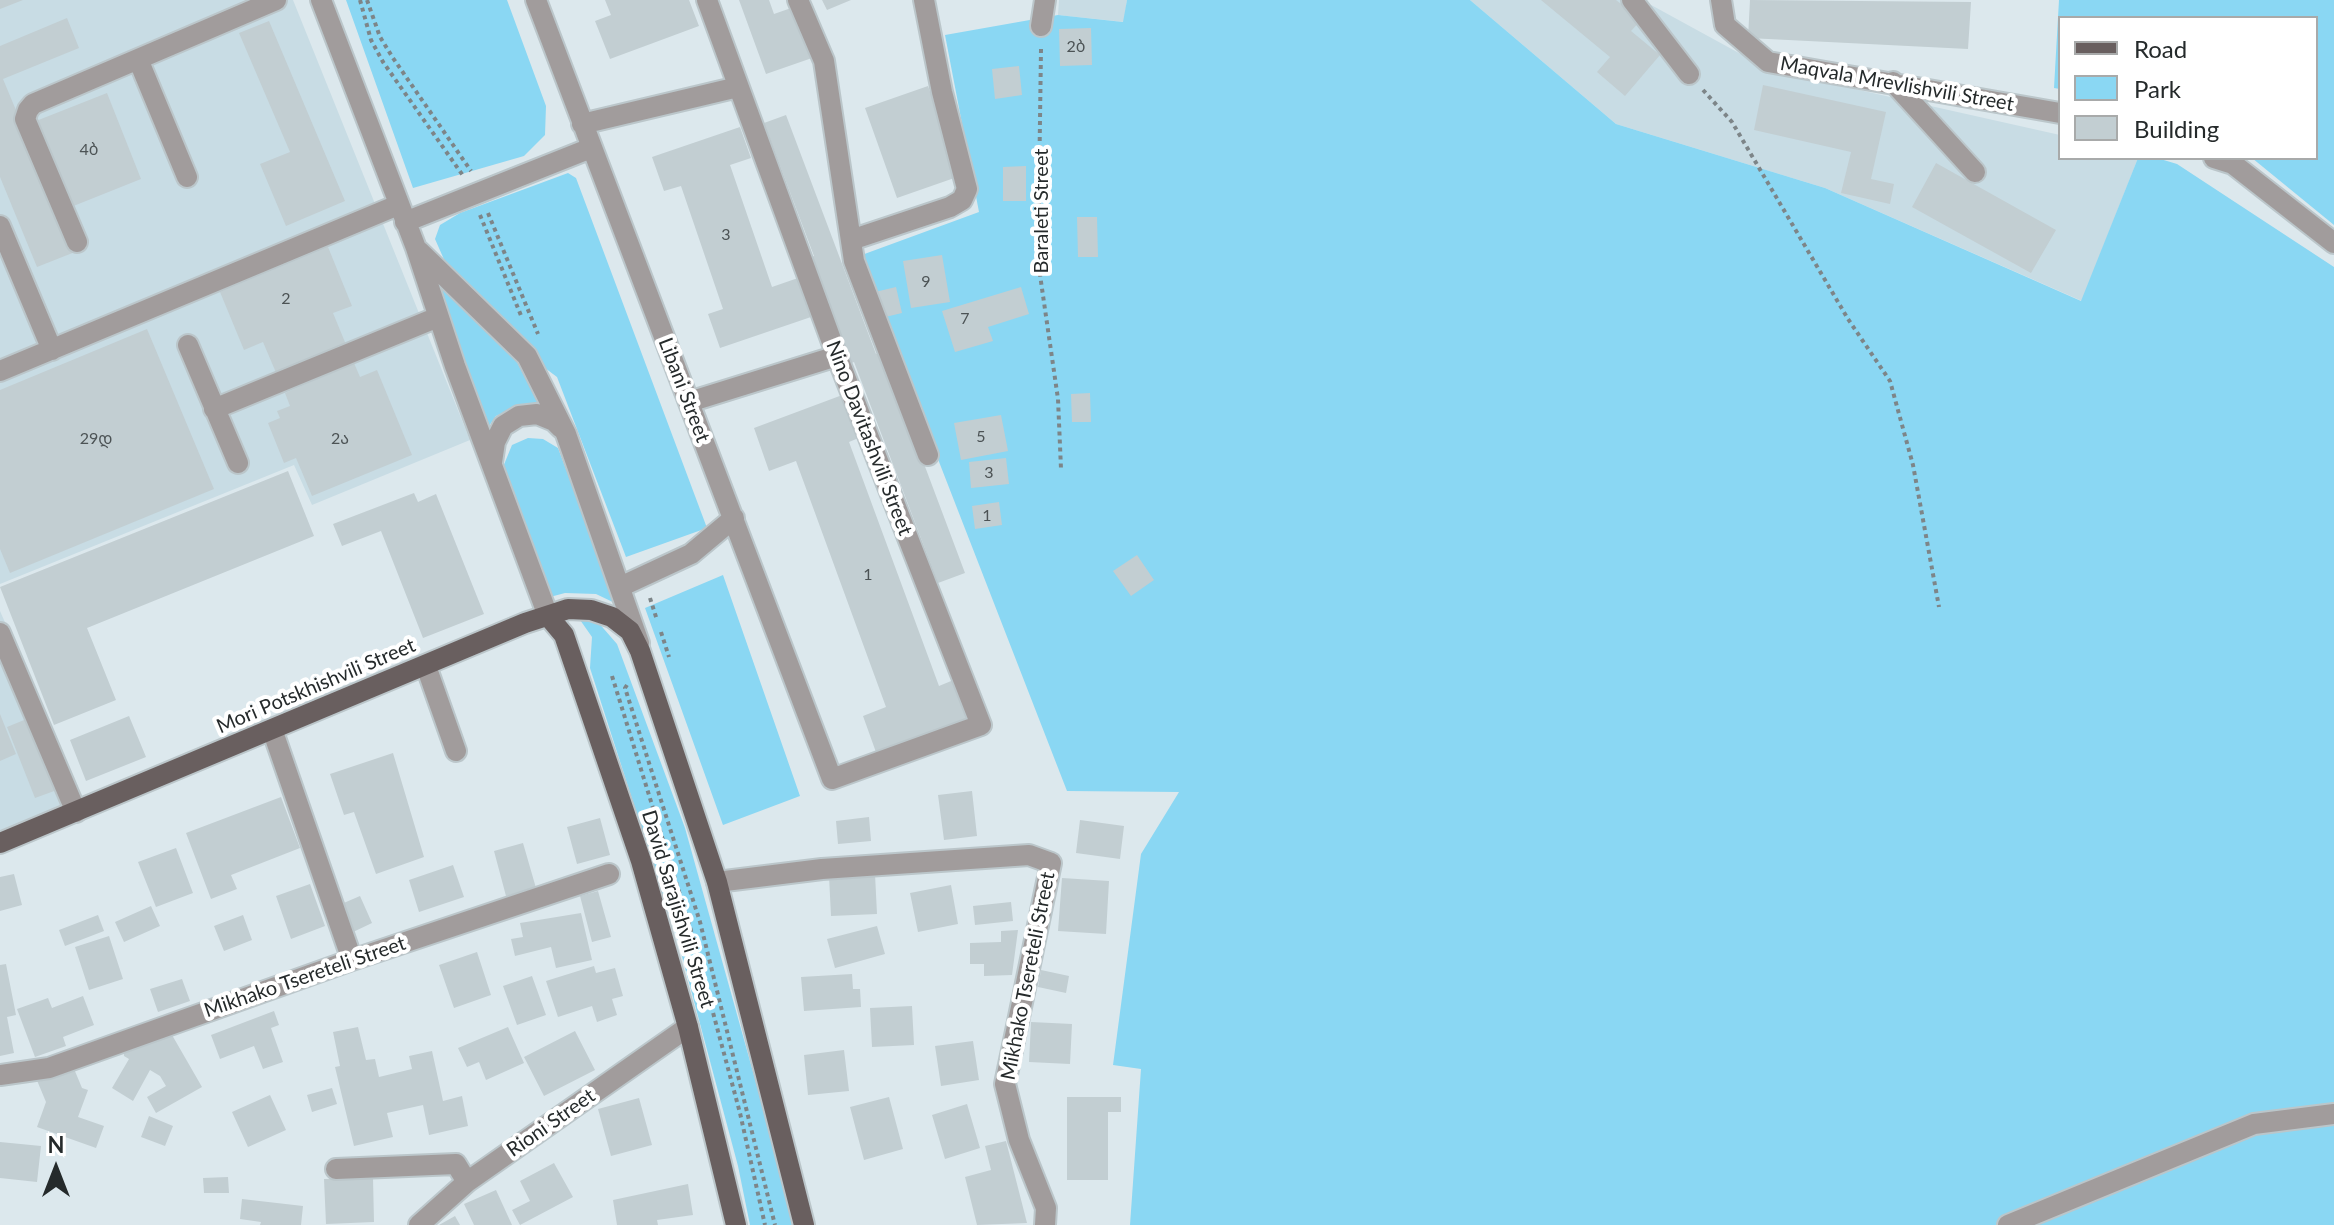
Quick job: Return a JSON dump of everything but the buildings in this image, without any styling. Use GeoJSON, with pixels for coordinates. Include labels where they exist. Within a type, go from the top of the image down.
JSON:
{"type":"FeatureCollection","features":[{"type":"Feature","properties":{"kind":"main road","name":"Mori Potskhishvili Street"},"geometry":{"type":"LineString","coordinates":[[0,843],[568,609],[591,610],[612,617],[630,631],[640,651]]}},
{"type":"Feature","properties":{"kind":"main road","name":"David Sarajishvili Street"},"geometry":{"type":"LineString","coordinates":[[548,616],[564,635],[626,817],[688,1027],[736,1225]]}},
{"type":"Feature","properties":{"kind":"main road","name":"David Sarajishvili Street"},"geometry":{"type":"LineString","coordinates":[[640,651],[717,882],[804,1225]]}},
{"type":"Feature","properties":{"kind":"street"},"geometry":{"type":"LineString","coordinates":[[77,242],[25,119],[28,110],[33,104],[276,0]]}},
{"type":"Feature","properties":{"kind":"street"},"geometry":{"type":"LineString","coordinates":[[321,0],[416,248],[438,317],[548,616]]}},
{"type":"Feature","properties":{"kind":"street","name":"Libani Street"},"geometry":{"type":"LineString","coordinates":[[536,0],[832,779]]}},
{"type":"Feature","properties":{"kind":"street","name":"Nino Davitashvili Street"},"geometry":{"type":"LineString","coordinates":[[707,0],[837,356],[981,725],[832,779]]}},
{"type":"Feature","properties":{"kind":"street"},"geometry":{"type":"LineString","coordinates":[[798,0],[824,61],[854,261],[928,455]]}},
{"type":"Feature","properties":{"kind":"street"},"geometry":{"type":"LineString","coordinates":[[851,240],[950,207],[962,200],[967,189],[942,92],[924,0]]}},
{"type":"Feature","properties":{"kind":"street"},"geometry":{"type":"LineString","coordinates":[[1041,26],[1045,0]]}},
{"type":"Feature","properties":{"kind":"street"},"geometry":{"type":"LineString","coordinates":[[1632,0],[1689,74]]}},
{"type":"Feature","properties":{"kind":"street","name":"Maqvala Mrevlishvili Street"},"geometry":{"type":"LineString","coordinates":[[1721,0],[1725,25],[1768,62],[2058,113]]}},
{"type":"Feature","properties":{"kind":"street"},"geometry":{"type":"LineString","coordinates":[[138,59],[187,177]]}},
{"type":"Feature","properties":{"kind":"street"},"geometry":{"type":"LineString","coordinates":[[1893,82],[1975,172]]}},
{"type":"Feature","properties":{"kind":"street"},"geometry":{"type":"LineString","coordinates":[[582,124],[738,87]]}},
{"type":"Feature","properties":{"kind":"street"},"geometry":{"type":"LineString","coordinates":[[0,371],[402,213],[479,199],[591,148]]}},
{"type":"Feature","properties":{"kind":"street"},"geometry":{"type":"LineString","coordinates":[[2220,160],[2233,164],[2334,243]]}},
{"type":"Feature","properties":{"kind":"street"},"geometry":{"type":"LineString","coordinates":[[0,226],[52,350]]}},
{"type":"Feature","properties":{"kind":"street"},"geometry":{"type":"LineString","coordinates":[[416,248],[527,356],[566,434],[640,651]]}},
{"type":"Feature","properties":{"kind":"street"},"geometry":{"type":"LineString","coordinates":[[214,409],[438,317]]}},
{"type":"Feature","properties":{"kind":"street"},"geometry":{"type":"LineString","coordinates":[[188,345],[238,463]]}},
{"type":"Feature","properties":{"kind":"street"},"geometry":{"type":"LineString","coordinates":[[689,402],[837,356]]}},
{"type":"Feature","properties":{"kind":"street"},"geometry":{"type":"LineString","coordinates":[[492,462],[495,442],[503,426],[519,416],[537,414],[554,421],[566,434]]}},
{"type":"Feature","properties":{"kind":"street"},"geometry":{"type":"LineString","coordinates":[[620,587],[691,554],[734,518]]}},
{"type":"Feature","properties":{"kind":"street"},"geometry":{"type":"LineString","coordinates":[[0,633],[76,812]]}},
{"type":"Feature","properties":{"kind":"street"},"geometry":{"type":"LineString","coordinates":[[426,666],[456,751]]}},
{"type":"Feature","properties":{"kind":"street"},"geometry":{"type":"LineString","coordinates":[[273,732],[352,960]]}},
{"type":"Feature","properties":{"kind":"street","name":"Mikhako Tsereteli Street"},"geometry":{"type":"LineString","coordinates":[[717,882],[822,869],[1029,855],[1051,863],[1005,1084],[1019,1140],[1046,1208],[1045,1225]]}},
{"type":"Feature","properties":{"kind":"street","name":"Mikhako Tsereteli Street"},"geometry":{"type":"LineString","coordinates":[[0,1075],[49,1068],[352,960],[609,874]]}},
{"type":"Feature","properties":{"kind":"street","name":"Rioni Street"},"geometry":{"type":"LineString","coordinates":[[419,1225],[467,1182],[688,1027]]}},
{"type":"Feature","properties":{"kind":"street"},"geometry":{"type":"LineString","coordinates":[[2008,1225],[2254,1124],[2334,1114]]}},
{"type":"Feature","properties":{"kind":"street"},"geometry":{"type":"LineString","coordinates":[[336,1169],[456,1164],[467,1182]]}},
{"type":"Feature","properties":{"kind":"path"},"geometry":{"type":"LineString","coordinates":[[360,0],[371,40],[383,62],[463,174]]}},
{"type":"Feature","properties":{"kind":"path"},"geometry":{"type":"LineString","coordinates":[[367,0],[386,47],[479,199],[540,339]]}},
{"type":"Feature","properties":{"kind":"path","name":"Baraleti Street"},"geometry":{"type":"LineString","coordinates":[[1041,26],[1043,124],[1038,261],[1058,399],[1061,469]]}},
{"type":"Feature","properties":{"kind":"path"},"geometry":{"type":"LineString","coordinates":[[1689,74],[1732,122],[1848,319],[1890,381],[1913,465],[1939,607]]}},
{"type":"Feature","properties":{"kind":"path"},"geometry":{"type":"LineString","coordinates":[[479,199],[522,319]]}},
{"type":"Feature","properties":{"kind":"path"},"geometry":{"type":"LineString","coordinates":[[612,676],[690,927],[740,1113],[765,1225]]}},
{"type":"Feature","properties":{"kind":"path"},"geometry":{"type":"LineString","coordinates":[[629,683],[625,688],[700,922],[775,1225]]}},
{"type":"Feature","properties":{"kind":"shaded area"},"geometry":{"type":"Polygon","coordinates":[[[0,0],[293,0],[470,440],[312,505],[294,465],[0,584],[0,0]]]}},
{"type":"Feature","properties":{"kind":"shaded area"},"geometry":{"type":"Polygon","coordinates":[[[1059,0],[1127,0],[1124,22],[1058,15],[1059,0]]]}},
{"type":"Feature","properties":{"kind":"shaded area"},"geometry":{"type":"Polygon","coordinates":[[[1470,0],[1642,0],[1770,70],[2058,135],[2058,160],[2137,160],[2082,301],[1825,188],[1616,124],[1470,0]]]}},
{"type":"Feature","properties":{"kind":"shaded area"},"geometry":{"type":"Polygon","coordinates":[[[0,611],[82,797],[0,831],[0,611]]]}},
{"type":"Feature","properties":{"kind":"green space"},"geometry":{"type":"Polygon","coordinates":[[[346,0],[507,0],[546,106],[545,135],[524,156],[413,188],[346,0]]]}},
{"type":"Feature","properties":{"kind":"green space"},"geometry":{"type":"Polygon","coordinates":[[[1127,0],[1470,0],[1616,124],[1825,188],[2081,301],[2137,160],[2164,160],[2177,164],[2334,267],[2334,1225],[1130,1225],[1141,1069],[1113,1065],[1141,854],[1179,792],[1067,791],[859,256],[979,212],[945,35],[1058,15],[1123,22],[1127,0]]]}},
{"type":"Feature","properties":{"kind":"green space"},"geometry":{"type":"Polygon","coordinates":[[[2059,0],[2334,0],[2334,225],[2254,160],[2318,160],[2318,16],[2058,16],[2059,0]]]}},
{"type":"Feature","properties":{"kind":"green space"},"geometry":{"type":"Polygon","coordinates":[[[2058,18],[2058,89],[2054,88],[2058,18]]]}},
{"type":"Feature","properties":{"kind":"green space"},"geometry":{"type":"Polygon","coordinates":[[[568,173],[576,178],[707,528],[626,557],[557,377],[545,368],[536,351],[446,264],[435,239],[440,225],[460,213],[568,173]]]}},
{"type":"Feature","properties":{"kind":"green space"},"geometry":{"type":"Polygon","coordinates":[[[428,270],[517,362],[542,410],[518,406],[496,416],[489,426],[428,270]]]}},
{"type":"Feature","properties":{"kind":"green space"},"geometry":{"type":"Polygon","coordinates":[[[528,438],[543,439],[558,448],[617,604],[596,594],[565,593],[550,597],[503,467],[512,445],[528,438]]]}},
{"type":"Feature","properties":{"kind":"green space"},"geometry":{"type":"Polygon","coordinates":[[[723,575],[800,796],[723,825],[645,608],[723,575]]]}},
{"type":"Feature","properties":{"kind":"green space"},"geometry":{"type":"Polygon","coordinates":[[[578,617],[597,621],[617,644],[685,828],[784,1183],[792,1225],[750,1225],[738,1166],[679,945],[590,668],[592,637],[578,617]]]}}]}
